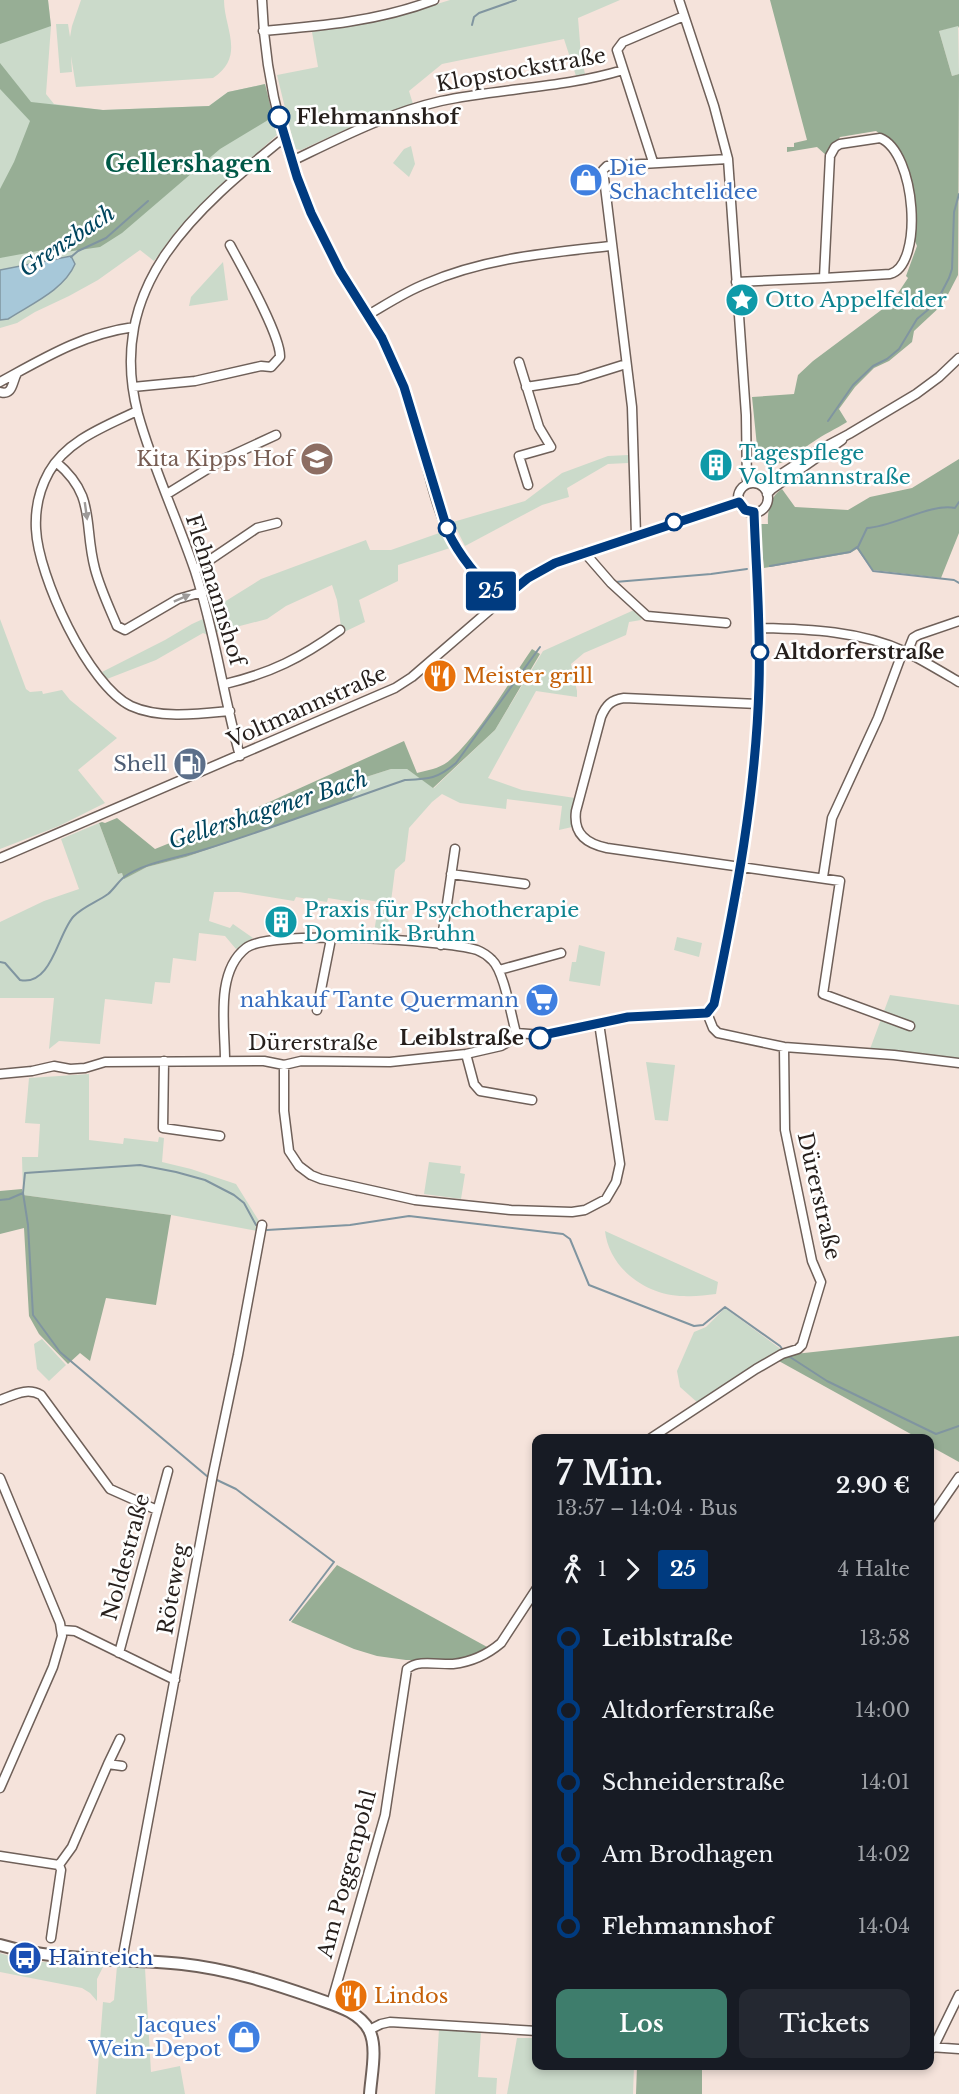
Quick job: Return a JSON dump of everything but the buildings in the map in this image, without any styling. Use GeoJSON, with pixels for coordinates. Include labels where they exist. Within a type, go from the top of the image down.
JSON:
{"type":"FeatureCollection","features":[{"type":"Feature","properties":{"kind":"main road"},"geometry":{"type":"LineString","coordinates":[[0,1945],[43,1954],[185,1965],[223,1971],[273,1984],[331,2004],[356,2016],[369,2030],[373,2050],[370,2094]]}},
{"type":"Feature","properties":{"kind":"street"},"geometry":{"type":"LineString","coordinates":[[262,0],[263,31],[272,86],[304,198],[347,282],[390,355],[404,387],[448,532],[470,567],[500,601]]}},
{"type":"Feature","properties":{"kind":"street"},"geometry":{"type":"LineString","coordinates":[[263,31],[366,20],[404,11],[434,0]]}},
{"type":"Feature","properties":{"kind":"street"},"geometry":{"type":"LineString","coordinates":[[679,0],[714,106],[728,159],[746,415],[747,484]]}},
{"type":"Feature","properties":{"kind":"street"},"geometry":{"type":"LineString","coordinates":[[653,162],[618,53],[620,44],[684,16]]}},
{"type":"Feature","properties":{"kind":"street","name":"Klopstockstraße"},"geometry":{"type":"LineString","coordinates":[[292,161],[376,122],[417,107],[485,92],[572,83],[623,70]]}},
{"type":"Feature","properties":{"kind":"street","name":"Flehmannshof"},"geometry":{"type":"LineString","coordinates":[[240,756],[202,592],[148,448],[133,387],[131,359],[134,327],[140,304],[153,273],[174,241],[243,171],[285,137]]}},
{"type":"Feature","properties":{"kind":"street"},"geometry":{"type":"LineString","coordinates":[[736,282],[824,278],[890,274],[897,272],[902,266],[909,246],[912,223],[910,189],[897,154],[891,144],[883,139],[840,144],[835,147],[830,156],[824,278]]}},
{"type":"Feature","properties":{"kind":"street"},"geometry":{"type":"LineString","coordinates":[[636,535],[632,413],[603,170],[607,166],[728,159]]}},
{"type":"Feature","properties":{"kind":"street"},"geometry":{"type":"LineString","coordinates":[[133,387],[195,381],[261,366],[271,367],[280,357],[280,350],[268,320],[230,245]]}},
{"type":"Feature","properties":{"kind":"street"},"geometry":{"type":"LineString","coordinates":[[368,315],[426,283],[467,269],[523,256],[611,246]]}},
{"type":"Feature","properties":{"kind":"street"},"geometry":{"type":"LineString","coordinates":[[0,382],[78,341],[112,330],[134,327]]}},
{"type":"Feature","properties":{"kind":"street"},"geometry":{"type":"LineString","coordinates":[[849,434],[832,449],[771,489],[767,494],[765,507],[754,512],[745,510],[739,502],[739,492],[747,484],[767,483],[830,443],[916,394],[959,358]]}},
{"type":"Feature","properties":{"kind":"street"},"geometry":{"type":"LineString","coordinates":[[519,362],[539,427],[551,447],[519,456],[528,485]]}},
{"type":"Feature","properties":{"kind":"street"},"geometry":{"type":"LineString","coordinates":[[526,387],[578,379],[626,364]]}},
{"type":"Feature","properties":{"kind":"street"},"geometry":{"type":"LineString","coordinates":[[0,392],[10,391],[17,373]]}},
{"type":"Feature","properties":{"kind":"street"},"geometry":{"type":"LineString","coordinates":[[138,411],[82,439],[56,462],[49,473],[39,496],[36,522],[37,541],[45,571],[60,611],[92,668],[114,694],[126,703],[153,713],[230,711]]}},
{"type":"Feature","properties":{"kind":"street"},"geometry":{"type":"LineString","coordinates":[[167,494],[222,460],[276,435]]}},
{"type":"Feature","properties":{"kind":"street"},"geometry":{"type":"LineString","coordinates":[[56,462],[71,476],[83,495],[94,568],[117,626],[125,630],[178,599],[202,592]]}},
{"type":"Feature","properties":{"kind":"street"},"geometry":{"type":"LineString","coordinates":[[761,485],[767,494]]}},
{"type":"Feature","properties":{"kind":"street","name":"Voltmannstraße"},"geometry":{"type":"LineString","coordinates":[[0,858],[399,686],[539,571],[584,552],[739,502]]}},
{"type":"Feature","properties":{"kind":"street"},"geometry":{"type":"LineString","coordinates":[[225,1060],[225,989],[230,970],[246,948],[269,941],[383,940],[477,950],[492,960],[499,970],[516,1033],[543,1035],[628,1017],[707,1013],[714,1004],[741,866],[751,797],[758,704],[759,628],[754,512]]}},
{"type":"Feature","properties":{"kind":"street"},"geometry":{"type":"LineString","coordinates":[[195,570],[257,528],[277,523]]}},
{"type":"Feature","properties":{"kind":"street"},"geometry":{"type":"LineString","coordinates":[[584,552],[647,616],[726,624]]}},
{"type":"Feature","properties":{"kind":"street"},"geometry":{"type":"LineString","coordinates":[[823,877],[832,818],[878,718],[905,652],[918,635],[959,621]]}},
{"type":"Feature","properties":{"kind":"street"},"geometry":{"type":"LineString","coordinates":[[759,628],[850,635],[905,652],[959,682]]}},
{"type":"Feature","properties":{"kind":"street"},"geometry":{"type":"LineString","coordinates":[[225,684],[274,670],[340,630]]}},
{"type":"Feature","properties":{"kind":"street"},"geometry":{"type":"LineString","coordinates":[[758,704],[615,700],[606,706],[601,717],[575,819],[579,832],[591,844],[840,881],[823,994],[910,1026]]}},
{"type":"Feature","properties":{"kind":"street"},"geometry":{"type":"LineString","coordinates":[[441,945],[455,849]]}},
{"type":"Feature","properties":{"kind":"street"},"geometry":{"type":"LineString","coordinates":[[452,874],[525,884]]}},
{"type":"Feature","properties":{"kind":"street"},"geometry":{"type":"LineString","coordinates":[[317,1010],[331,939]]}},
{"type":"Feature","properties":{"kind":"street"},"geometry":{"type":"LineString","coordinates":[[499,970],[561,953]]}},
{"type":"Feature","properties":{"kind":"street"},"geometry":{"type":"LineString","coordinates":[[707,1013],[713,1028],[718,1033],[784,1047],[894,1054],[959,1063]]}},
{"type":"Feature","properties":{"kind":"street"},"geometry":{"type":"LineString","coordinates":[[284,1065],[287,1142],[294,1160],[311,1175],[347,1186],[415,1200],[538,1212],[585,1210],[606,1199],[616,1182],[620,1164],[599,1023]]}},
{"type":"Feature","properties":{"kind":"street","name":"Dürerstraße"},"geometry":{"type":"LineString","coordinates":[[0,1074],[33,1071],[54,1066],[70,1069],[90,1067],[105,1062],[225,1060],[264,1061],[284,1065],[300,1061],[407,1061],[466,1054],[501,1046],[516,1033]]}},
{"type":"Feature","properties":{"kind":"street","name":"Dürerstraße"},"geometry":{"type":"LineString","coordinates":[[657,1434],[756,1369],[782,1354],[798,1349],[803,1344],[821,1282],[812,1261],[785,1130],[784,1047]]}},
{"type":"Feature","properties":{"kind":"street"},"geometry":{"type":"LineString","coordinates":[[466,1054],[474,1084],[480,1091],[532,1100]]}},
{"type":"Feature","properties":{"kind":"street"},"geometry":{"type":"LineString","coordinates":[[164,1061],[163,1128],[220,1136]]}},
{"type":"Feature","properties":{"kind":"street","name":"Röteweg"},"geometry":{"type":"LineString","coordinates":[[123,1960],[213,1474],[262,1226]]}},
{"type":"Feature","properties":{"kind":"street"},"geometry":{"type":"LineString","coordinates":[[0,1400],[26,1391],[41,1395],[110,1489],[157,1510]]}},
{"type":"Feature","properties":{"kind":"street","name":"Noldestraße"},"geometry":{"type":"LineString","coordinates":[[119,1653],[168,1471]]}},
{"type":"Feature","properties":{"kind":"street"},"geometry":{"type":"LineString","coordinates":[[934,1513],[959,1477]]}},
{"type":"Feature","properties":{"kind":"street"},"geometry":{"type":"LineString","coordinates":[[0,1478],[62,1630],[61,1642],[53,1667],[0,1788]]}},
{"type":"Feature","properties":{"kind":"street","name":"Am Poggenpohl"},"geometry":{"type":"LineString","coordinates":[[331,2004],[385,1815],[407,1669],[418,1664],[453,1664],[467,1661],[494,1648],[501,1643],[532,1596]]}},
{"type":"Feature","properties":{"kind":"street"},"geometry":{"type":"LineString","coordinates":[[62,1630],[75,1631],[175,1680]]}},
{"type":"Feature","properties":{"kind":"street"},"geometry":{"type":"LineString","coordinates":[[59,1865],[74,1842],[120,1739]]}},
{"type":"Feature","properties":{"kind":"street"},"geometry":{"type":"LineString","coordinates":[[108,1764],[122,1766]]}},
{"type":"Feature","properties":{"kind":"street"},"geometry":{"type":"LineString","coordinates":[[0,1856],[59,1865]]}},
{"type":"Feature","properties":{"kind":"street"},"geometry":{"type":"LineString","coordinates":[[51,1938],[61,1870],[59,1865]]}},
{"type":"Feature","properties":{"kind":"street"},"geometry":{"type":"LineString","coordinates":[[934,2042],[959,1995]]}},
{"type":"Feature","properties":{"kind":"street"},"geometry":{"type":"LineString","coordinates":[[369,2030],[390,2022],[532,2031]]}},
{"type":"Feature","properties":{"kind":"street"},"geometry":{"type":"LineString","coordinates":[[934,2048],[959,2049]]}},
{"type":"Feature","properties":{"kind":"green space"},"geometry":{"type":"Polygon","coordinates":[[[0,0],[48,0],[51,26],[46,94],[54,104],[103,110],[209,106],[228,92],[265,84],[277,135],[176,231],[154,261],[140,250],[98,280],[17,323],[0,328],[0,0]]]}},
{"type":"Feature","properties":{"kind":"green space"},"geometry":{"type":"Polygon","coordinates":[[[0,0],[48,0],[51,26],[0,44],[0,0]]]}},
{"type":"Feature","properties":{"kind":"green space"},"geometry":{"type":"Polygon","coordinates":[[[81,0],[224,0],[231,41],[229,60],[213,78],[76,87],[71,56],[72,72],[60,73],[56,24],[68,24],[70,37],[81,0]]]}},
{"type":"Feature","properties":{"kind":"green space"},"geometry":{"type":"Polygon","coordinates":[[[450,0],[620,0],[578,18],[585,74],[576,76],[564,39],[442,64],[409,91],[413,104],[364,121],[301,150],[295,149],[277,75],[318,67],[312,32],[385,20],[450,0]]]}},
{"type":"Feature","properties":{"kind":"green space"},"geometry":{"type":"Polygon","coordinates":[[[770,0],[959,0],[959,28],[958,26],[939,31],[952,76],[959,74],[958,275],[943,304],[914,331],[912,342],[889,361],[874,368],[855,387],[839,409],[847,422],[817,439],[789,459],[776,464],[762,461],[758,456],[752,397],[794,394],[798,375],[813,361],[892,302],[908,278],[906,276],[917,246],[913,236],[914,219],[892,143],[876,131],[840,137],[827,156],[817,147],[787,152],[787,147],[794,147],[794,143],[807,140],[770,0]]]}},
{"type":"Feature","properties":{"kind":"green space"},"geometry":{"type":"Polygon","coordinates":[[[958,25],[959,74],[952,76],[939,31],[958,25]]]}},
{"type":"Feature","properties":{"kind":"green space"},"geometry":{"type":"Polygon","coordinates":[[[0,63],[31,102],[103,110],[209,106],[228,92],[265,84],[273,117],[220,149],[122,233],[100,247],[59,253],[38,251],[0,258],[0,189],[14,162],[30,121],[0,89],[0,63]]]}},
{"type":"Feature","properties":{"kind":"green space"},"geometry":{"type":"Polygon","coordinates":[[[411,146],[415,164],[409,177],[393,163],[404,149],[411,146]]]}},
{"type":"Feature","properties":{"kind":"green space"},"geometry":{"type":"Polygon","coordinates":[[[223,262],[228,300],[189,306],[191,297],[223,262]]]}},
{"type":"Feature","properties":{"kind":"green space"},"geometry":{"type":"Polygon","coordinates":[[[628,455],[628,463],[608,464],[567,488],[569,497],[542,505],[465,546],[453,522],[525,501],[562,473],[608,456],[628,455]]]}},
{"type":"Feature","properties":{"kind":"green space"},"geometry":{"type":"Polygon","coordinates":[[[959,459],[959,533],[941,578],[872,570],[857,549],[850,553],[764,568],[759,524],[768,524],[770,504],[782,489],[795,507],[848,510],[870,497],[912,488],[959,459]]]}},
{"type":"Feature","properties":{"kind":"green space"},"geometry":{"type":"Polygon","coordinates":[[[442,532],[450,548],[398,565],[398,581],[359,600],[365,622],[342,633],[337,600],[332,585],[286,606],[267,619],[217,632],[211,608],[261,579],[366,540],[370,550],[391,550],[442,532]]]}},
{"type":"Feature","properties":{"kind":"green space"},"geometry":{"type":"Polygon","coordinates":[[[634,610],[642,618],[629,622],[626,635],[584,653],[571,664],[577,697],[536,691],[488,778],[522,790],[575,798],[571,818],[572,827],[559,830],[562,806],[507,799],[506,809],[460,803],[442,794],[409,828],[405,861],[395,870],[387,933],[374,932],[379,902],[361,899],[359,903],[328,898],[327,902],[296,897],[294,901],[239,892],[214,892],[209,921],[230,928],[233,924],[253,938],[236,949],[225,936],[199,933],[196,961],[173,958],[170,983],[155,982],[152,1004],[105,999],[100,1044],[59,1041],[49,1049],[54,998],[0,998],[0,922],[44,901],[79,889],[61,839],[99,823],[118,874],[122,873],[125,878],[147,867],[186,857],[350,800],[366,777],[391,769],[407,769],[434,788],[495,730],[543,651],[634,610]]]}},
{"type":"Feature","properties":{"kind":"green space"},"geometry":{"type":"Polygon","coordinates":[[[0,619],[26,689],[30,692],[42,691],[43,694],[62,690],[70,700],[117,738],[78,770],[105,803],[59,826],[0,849],[0,619]]]}},
{"type":"Feature","properties":{"kind":"green space"},"geometry":{"type":"Polygon","coordinates":[[[203,619],[208,635],[203,633],[156,660],[107,679],[102,672],[165,640],[203,619]]]}},
{"type":"Feature","properties":{"kind":"green space"},"geometry":{"type":"Polygon","coordinates":[[[532,649],[540,654],[495,730],[433,788],[407,769],[391,769],[366,777],[350,800],[186,857],[147,867],[124,879],[122,873],[118,874],[99,823],[117,818],[155,849],[256,808],[404,741],[417,773],[444,765],[473,735],[532,649]]]}},
{"type":"Feature","properties":{"kind":"green space"},"geometry":{"type":"Polygon","coordinates":[[[677,937],[702,943],[699,957],[674,950],[677,937]]]}},
{"type":"Feature","properties":{"kind":"green space"},"geometry":{"type":"Polygon","coordinates":[[[579,945],[605,952],[600,986],[569,981],[572,962],[576,962],[579,945]]]}},
{"type":"Feature","properties":{"kind":"green space"},"geometry":{"type":"Polygon","coordinates":[[[890,995],[959,1005],[959,1060],[870,1049],[890,995]]]}},
{"type":"Feature","properties":{"kind":"green space"},"geometry":{"type":"Polygon","coordinates":[[[646,1062],[675,1065],[668,1121],[655,1120],[646,1062]]]}},
{"type":"Feature","properties":{"kind":"green space"},"geometry":{"type":"Polygon","coordinates":[[[89,1074],[89,1140],[123,1144],[124,1138],[158,1142],[159,1137],[164,1138],[162,1162],[236,1184],[259,1221],[258,1231],[171,1215],[23,1195],[22,1157],[38,1157],[40,1124],[25,1123],[29,1078],[89,1074]]]}},
{"type":"Feature","properties":{"kind":"green space"},"geometry":{"type":"Polygon","coordinates":[[[429,1162],[461,1166],[460,1173],[465,1174],[461,1199],[424,1194],[429,1162]]]}},
{"type":"Feature","properties":{"kind":"green space"},"geometry":{"type":"Polygon","coordinates":[[[22,1189],[23,1195],[171,1215],[156,1305],[106,1298],[90,1361],[80,1353],[68,1364],[39,1334],[29,1316],[24,1228],[0,1234],[0,1191],[22,1189]]]}},
{"type":"Feature","properties":{"kind":"green space"},"geometry":{"type":"Polygon","coordinates":[[[605,1231],[718,1282],[716,1294],[670,1295],[643,1285],[622,1268],[614,1257],[605,1231]]]}},
{"type":"Feature","properties":{"kind":"green space"},"geometry":{"type":"Polygon","coordinates":[[[725,1308],[782,1350],[753,1366],[698,1403],[680,1387],[677,1371],[694,1332],[706,1327],[725,1308]]]}},
{"type":"Feature","properties":{"kind":"green space"},"geometry":{"type":"Polygon","coordinates":[[[959,1336],[959,1462],[934,1448],[934,1434],[911,1434],[777,1360],[795,1354],[959,1336]]]}},
{"type":"Feature","properties":{"kind":"green space"},"geometry":{"type":"Polygon","coordinates":[[[42,1339],[66,1365],[49,1381],[37,1369],[34,1344],[42,1339]]]}},
{"type":"Feature","properties":{"kind":"green space"},"geometry":{"type":"Polygon","coordinates":[[[337,1565],[489,1648],[458,1660],[406,1660],[377,1656],[354,1649],[291,1622],[337,1565]]]}},
{"type":"Feature","properties":{"kind":"green space"},"geometry":{"type":"Polygon","coordinates":[[[0,1953],[25,1961],[101,1965],[103,1967],[97,1979],[97,2001],[82,1988],[0,1972],[0,1953]]]}},
{"type":"Feature","properties":{"kind":"green space"},"geometry":{"type":"Polygon","coordinates":[[[117,1966],[145,1968],[151,2072],[180,2066],[185,2094],[96,2094],[103,2002],[110,2003],[114,2000],[117,1966]]]}},
{"type":"Feature","properties":{"kind":"green space"},"geometry":{"type":"Polygon","coordinates":[[[439,2029],[481,2032],[478,2077],[497,2078],[496,2094],[435,2094],[439,2029]]]}},
{"type":"Feature","properties":{"kind":"green space"},"geometry":{"type":"Polygon","coordinates":[[[517,2038],[532,2038],[532,2070],[634,2070],[633,2094],[507,2094],[517,2038]]]}},
{"type":"Feature","properties":{"kind":"green space"},"geometry":{"type":"Polygon","coordinates":[[[637,2070],[702,2070],[702,2094],[636,2094],[637,2070]]]}},
{"type":"Feature","properties":{"kind":"water"},"geometry":{"type":"Polygon","coordinates":[[[71,256],[75,264],[55,289],[8,319],[0,320],[0,270],[71,256]]]}},
{"type":"Feature","properties":{"kind":"waterway","name":"Grenzbach"},"geometry":{"type":"LineString","coordinates":[[472,25],[474,17],[479,13],[516,0]]}},
{"type":"Feature","properties":{"kind":"waterway"},"geometry":{"type":"LineString","coordinates":[[828,421],[853,385],[873,366],[887,359],[899,349],[917,319],[936,303],[952,269],[954,212],[959,194]]}},
{"type":"Feature","properties":{"kind":"waterway","name":"Grenzbach"},"geometry":{"type":"LineString","coordinates":[[71,257],[78,251],[106,238],[148,201]]}},
{"type":"Feature","properties":{"kind":"waterway"},"geometry":{"type":"LineString","coordinates":[[858,547],[867,528],[888,524],[934,509],[955,508],[959,502]]}},
{"type":"Feature","properties":{"kind":"waterway","name":"Gellershagener Bach"},"geometry":{"type":"LineString","coordinates":[[770,566],[850,552],[857,547],[873,571],[954,580],[959,583]]}},
{"type":"Feature","properties":{"kind":"waterway","name":"Gellershagener Bach"},"geometry":{"type":"LineString","coordinates":[[615,582],[747,569]]}},
{"type":"Feature","properties":{"kind":"waterway","name":"Gellershagener Bach"},"geometry":{"type":"LineString","coordinates":[[0,962],[5,963],[20,980],[31,980],[40,975],[53,957],[74,916],[108,894],[124,877],[143,867],[231,841],[405,780],[438,775],[456,763],[540,647]]}},
{"type":"Feature","properties":{"kind":"waterway"},"geometry":{"type":"LineString","coordinates":[[0,1200],[23,1193],[25,1173],[140,1165],[205,1180],[234,1195],[244,1203],[256,1225],[259,1226]]}},
{"type":"Feature","properties":{"kind":"waterway"},"geometry":{"type":"LineString","coordinates":[[23,1193],[28,1225],[33,1315],[60,1352],[208,1477]]}},
{"type":"Feature","properties":{"kind":"waterway"},"geometry":{"type":"LineString","coordinates":[[264,1228],[267,1230],[350,1225],[409,1216],[563,1234],[570,1239],[589,1285],[694,1326],[703,1325],[725,1307],[783,1350]]}},
{"type":"Feature","properties":{"kind":"waterway"},"geometry":{"type":"LineString","coordinates":[[790,1357],[827,1381],[936,1434],[959,1426]]}},
{"type":"Feature","properties":{"kind":"waterway"},"geometry":{"type":"LineString","coordinates":[[217,1480],[236,1489],[334,1562],[290,1620]]}},
{"type":"Feature","properties":{"kind":"bus line","name":"25"},"geometry":{"type":"LineString","coordinates":[[279,117],[304,198],[340,271],[382,338],[404,387],[448,532],[470,567],[500,601],[528,578],[564,559],[739,502],[745,510],[754,512],[760,658],[755,755],[737,892],[712,1009],[700,1014],[615,1018],[543,1035],[540,1038]]}},
{"type":"Feature","properties":{"kind":"place","name":"Flehmannshof"},"geometry":{"type":"Point","coordinates":[279,117]}},
{"type":"Feature","properties":{"kind":"place","name":"Die Schachtelidee"},"geometry":{"type":"Point","coordinates":[586,180]}},
{"type":"Feature","properties":{"kind":"place","name":"Otto Appelfelder"},"geometry":{"type":"Point","coordinates":[742,300]}},
{"type":"Feature","properties":{"kind":"place","name":"Kita Kipps Hof"},"geometry":{"type":"Point","coordinates":[317,459]}},
{"type":"Feature","properties":{"kind":"place","name":"Tagespflege Voltmannstraße"},"geometry":{"type":"Point","coordinates":[716,465]}},
{"type":"Feature","properties":{"kind":"place","name":"Altdorferstraße"},"geometry":{"type":"Point","coordinates":[760,652]}},
{"type":"Feature","properties":{"kind":"place","name":"Meister grill"},"geometry":{"type":"Point","coordinates":[440,676]}},
{"type":"Feature","properties":{"kind":"place","name":"Shell"},"geometry":{"type":"Point","coordinates":[190,764]}},
{"type":"Feature","properties":{"kind":"place","name":"Praxis für Psychotherapie Dominik Bruhn"},"geometry":{"type":"Point","coordinates":[281,922]}},
{"type":"Feature","properties":{"kind":"place","name":"nahkauf Tante Quermann"},"geometry":{"type":"Point","coordinates":[542,1000]}},
{"type":"Feature","properties":{"kind":"place","name":"Leiblstraße"},"geometry":{"type":"Point","coordinates":[540,1038]}},
{"type":"Feature","properties":{"kind":"place","name":"Hainteich"},"geometry":{"type":"Point","coordinates":[25,1958]}},
{"type":"Feature","properties":{"kind":"place","name":"Lindos"},"geometry":{"type":"Point","coordinates":[351,1996]}},
{"type":"Feature","properties":{"kind":"place","name":"Jacques' Wein-Depot"},"geometry":{"type":"Point","coordinates":[244,2037]}},
{"type":"Feature","properties":{"kind":"district","name":"Gellershagen"},"geometry":{"type":"Point","coordinates":[188,163]}}]}
